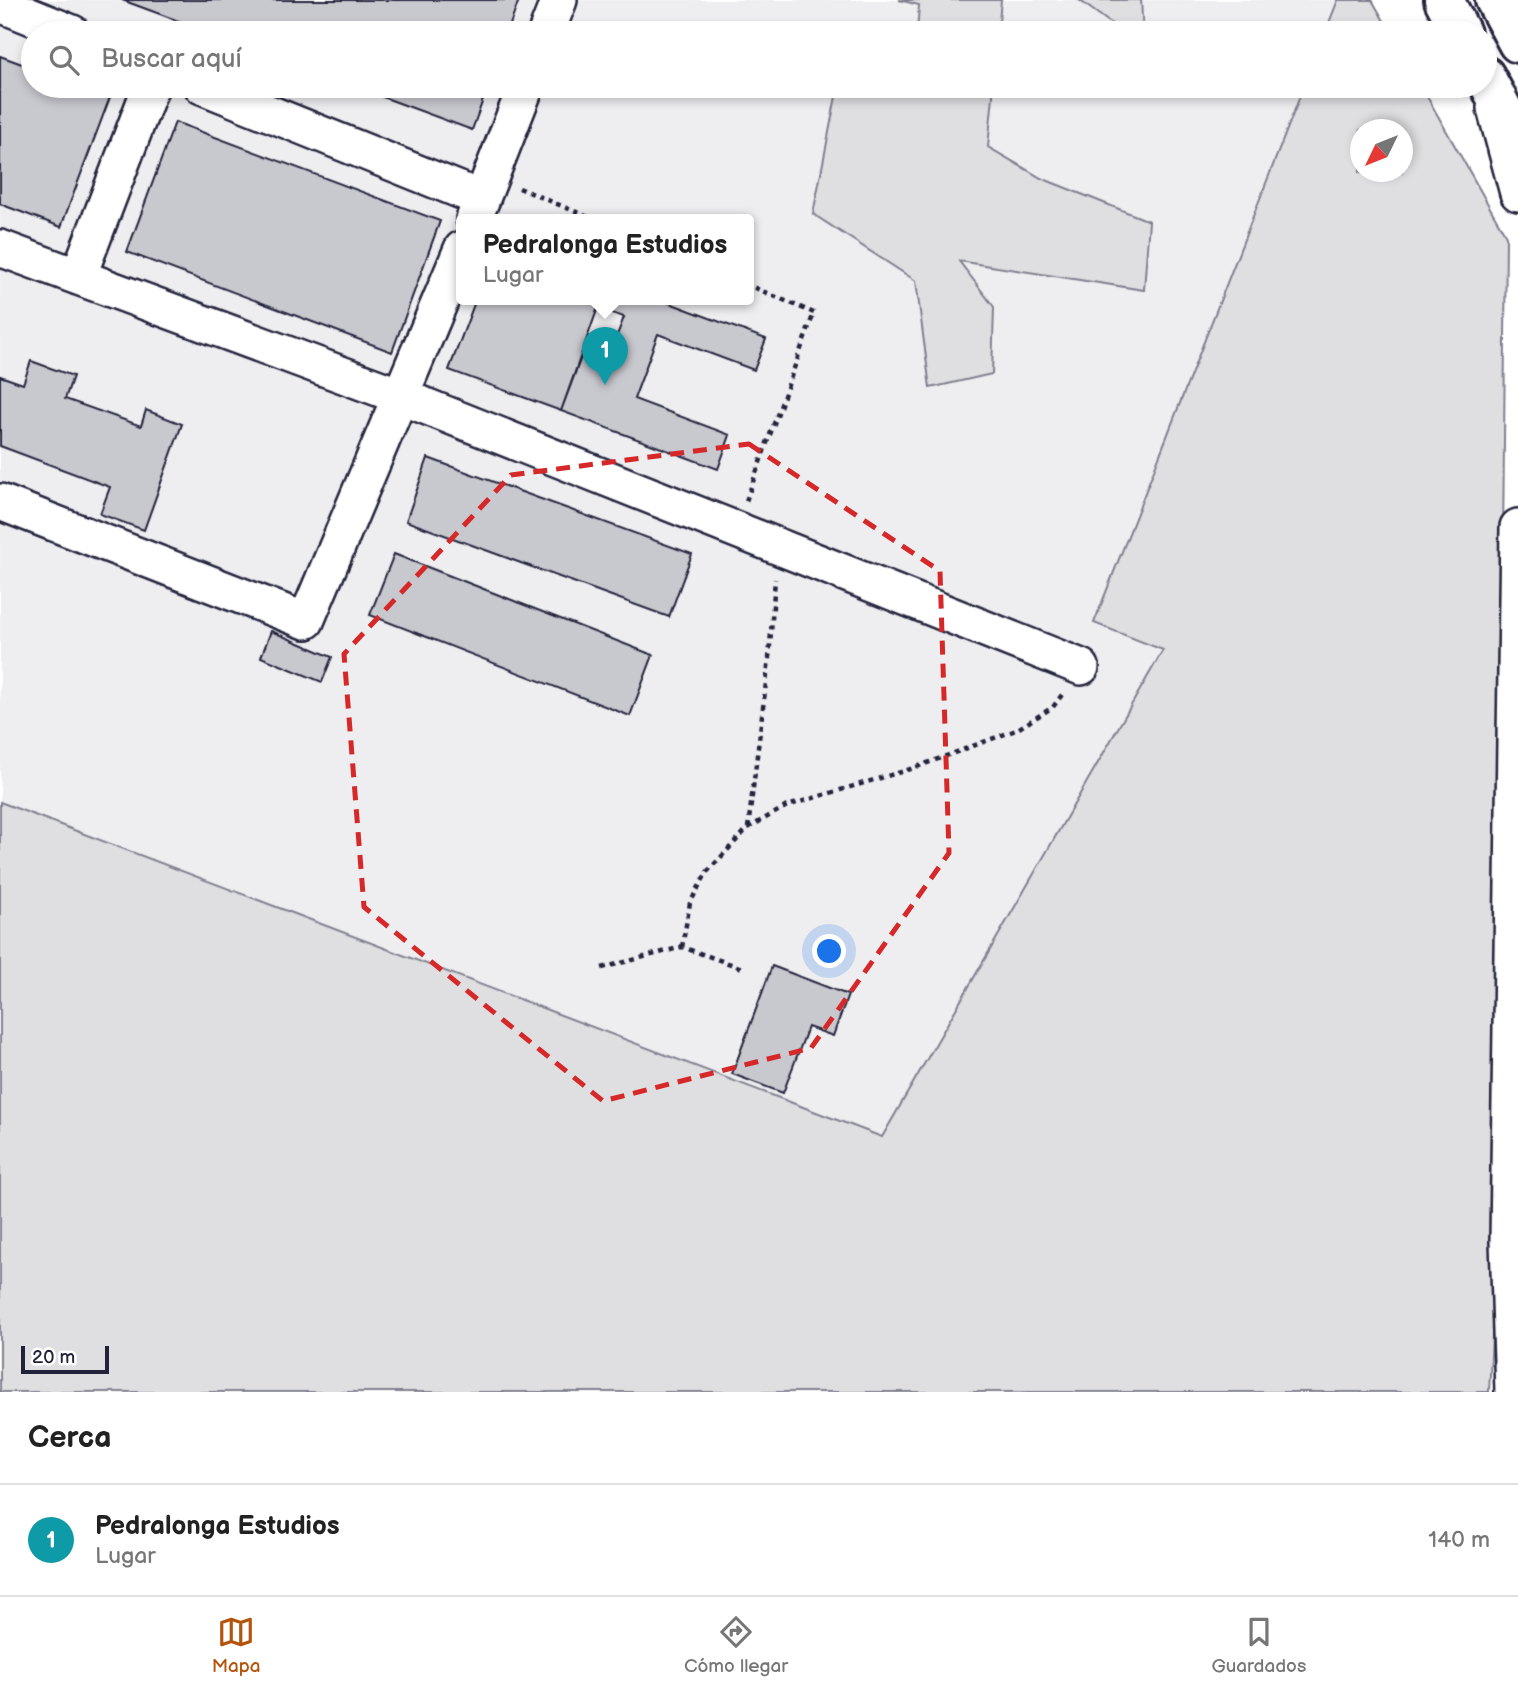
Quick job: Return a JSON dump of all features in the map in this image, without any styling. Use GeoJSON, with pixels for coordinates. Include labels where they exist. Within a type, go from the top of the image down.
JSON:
{"type":"FeatureCollection","features":[{"type":"Feature","properties":{"kind":"highway"},"geometry":{"type":"LineString","coordinates":[[1444,0],[1455,21]]}},
{"type":"Feature","properties":{"kind":"highway"},"geometry":{"type":"LineString","coordinates":[[1495,0],[1518,43]]}},
{"type":"Feature","properties":{"kind":"highway"},"geometry":{"type":"LineString","coordinates":[[1496,98],[1518,139]]}},
{"type":"Feature","properties":{"kind":"street"},"geometry":{"type":"LineString","coordinates":[[551,21],[559,0]]}},
{"type":"Feature","properties":{"kind":"street"},"geometry":{"type":"LineString","coordinates":[[0,4],[42,21]]}},
{"type":"Feature","properties":{"kind":"street"},"geometry":{"type":"LineString","coordinates":[[78,277],[146,98]]}},
{"type":"Feature","properties":{"kind":"street"},"geometry":{"type":"LineString","coordinates":[[232,98],[482,198],[521,98]]}},
{"type":"Feature","properties":{"kind":"street"},"geometry":{"type":"LineString","coordinates":[[1491,98],[1518,193]]}},
{"type":"Feature","properties":{"kind":"street"},"geometry":{"type":"LineString","coordinates":[[0,248],[400,397],[1081,667]]}},
{"type":"Feature","properties":{"kind":"street"},"geometry":{"type":"LineString","coordinates":[[0,502],[306,621],[456,261]]}},
{"type":"Feature","properties":{"kind":"street"},"geometry":{"type":"LineString","coordinates":[[1513,1392],[1508,1240],[1518,527]]}},
{"type":"Feature","properties":{"kind":"path"},"geometry":{"type":"LineString","coordinates":[[482,198],[567,214]]}},
{"type":"Feature","properties":{"kind":"path"},"geometry":{"type":"LineString","coordinates":[[682,947],[690,903],[706,872],[748,828],[787,806],[914,768],[1016,730],[1053,707],[1081,667]]}},
{"type":"Feature","properties":{"kind":"path"},"geometry":{"type":"LineString","coordinates":[[602,968],[682,947],[745,969]]}},
{"type":"Feature","properties":{"kind":"highlighted area"},"geometry":{"type":"Polygon","coordinates":[[[749,444],[940,571],[949,853],[811,1048],[603,1101],[364,907],[344,654],[511,475],[749,444]]]}},
{"type":"Feature","properties":{"kind":"shaded area"},"geometry":{"type":"Polygon","coordinates":[[[0,0],[1338,0],[1330,21],[21,21],[21,98],[1299,98],[1094,622],[1164,649],[882,1137],[0,802],[0,0]]]}},
{"type":"Feature","properties":{"kind":"shaded area"},"geometry":{"type":"Polygon","coordinates":[[[899,0],[1001,0],[999,21],[918,21],[919,5],[899,0]]]}},
{"type":"Feature","properties":{"kind":"shaded area"},"geometry":{"type":"Polygon","coordinates":[[[1079,0],[1141,0],[1142,21],[1108,21],[1079,0]]]}},
{"type":"Feature","properties":{"kind":"shaded area"},"geometry":{"type":"Polygon","coordinates":[[[1338,0],[1372,0],[1384,21],[1330,21],[1338,0]]]}},
{"type":"Feature","properties":{"kind":"shaded area"},"geometry":{"type":"Polygon","coordinates":[[[836,98],[993,98],[988,147],[1041,178],[1149,221],[1144,290],[959,261],[994,307],[992,374],[930,388],[916,281],[813,214],[836,98]]]}},
{"type":"Feature","properties":{"kind":"shaded area"},"geometry":{"type":"Polygon","coordinates":[[[1299,98],[1428,98],[1506,236],[1496,1264],[1489,1392],[0,1392],[0,802],[882,1137],[1163,650],[1094,623],[1299,98]]]}},
{"type":"Feature","properties":{"kind":"building"},"geometry":{"type":"Polygon","coordinates":[[[122,0],[519,0],[511,21],[179,21],[122,0]]]}},
{"type":"Feature","properties":{"kind":"building"},"geometry":{"type":"Polygon","coordinates":[[[0,56],[21,64],[21,98],[110,98],[61,227],[0,204],[0,56]]]}},
{"type":"Feature","properties":{"kind":"building"},"geometry":{"type":"Polygon","coordinates":[[[385,98],[484,98],[472,130],[385,98]]]}},
{"type":"Feature","properties":{"kind":"building"},"geometry":{"type":"Polygon","coordinates":[[[175,122],[440,221],[392,352],[127,252],[175,122]]]}},
{"type":"Feature","properties":{"kind":"building"},"geometry":{"type":"Polygon","coordinates":[[[474,305],[599,305],[561,411],[449,370],[474,305]]]}},
{"type":"Feature","properties":{"kind":"building"},"geometry":{"type":"Polygon","coordinates":[[[598,305],[675,305],[766,339],[754,370],[658,334],[634,399],[730,435],[718,469],[561,411],[583,352],[607,361],[624,317],[597,308],[598,305]]]}},
{"type":"Feature","properties":{"kind":"building"},"geometry":{"type":"Polygon","coordinates":[[[31,361],[73,376],[65,399],[141,426],[146,410],[182,424],[144,530],[100,514],[110,487],[0,446],[0,376],[23,384],[31,361]]]}},
{"type":"Feature","properties":{"kind":"building"},"geometry":{"type":"Polygon","coordinates":[[[428,458],[692,554],[669,617],[406,521],[428,458]]]}},
{"type":"Feature","properties":{"kind":"building"},"geometry":{"type":"Polygon","coordinates":[[[394,554],[653,655],[630,716],[370,615],[394,554]]]}},
{"type":"Feature","properties":{"kind":"building"},"geometry":{"type":"Polygon","coordinates":[[[271,631],[332,657],[322,682],[261,657],[271,631]]]}},
{"type":"Feature","properties":{"kind":"building"},"geometry":{"type":"Polygon","coordinates":[[[772,966],[848,995],[833,1036],[808,1027],[783,1093],[732,1074],[772,966]]]}},
{"type":"Feature","properties":{"kind":"place","name":"Pedralonga Estudios"},"geometry":{"type":"Point","coordinates":[605,385]}}]}
